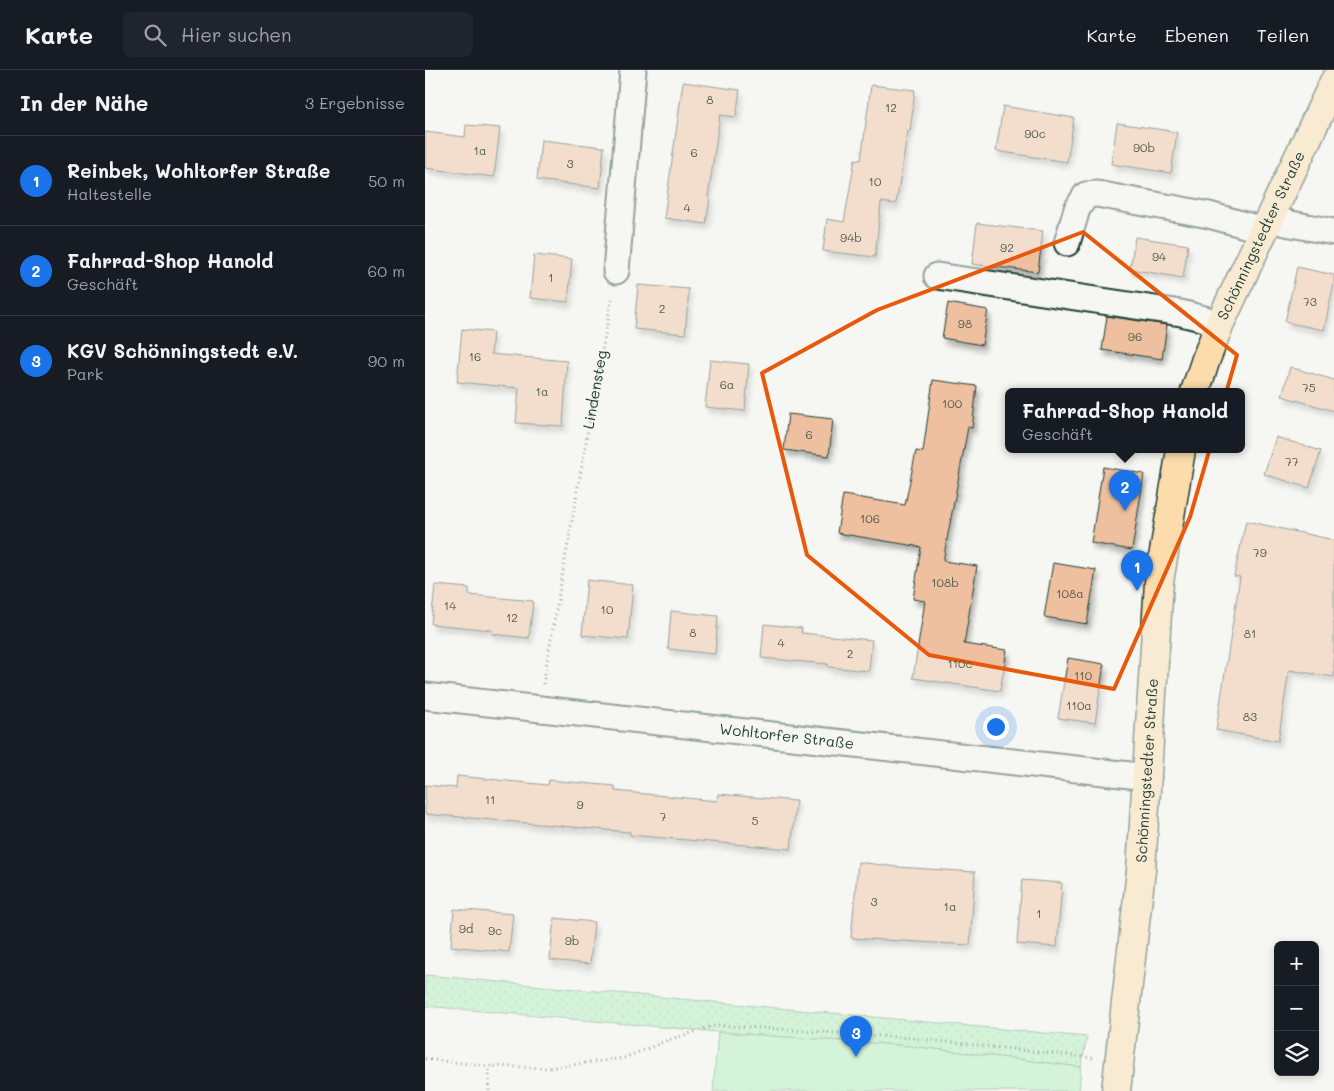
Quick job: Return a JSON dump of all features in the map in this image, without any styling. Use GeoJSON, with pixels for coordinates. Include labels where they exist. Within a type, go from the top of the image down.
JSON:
{"type":"FeatureCollection","features":[{"type":"Feature","properties":{"kind":"main road","name":"Schönningstedter Straße"},"geometry":{"type":"LineString","coordinates":[[1196,388],[1220,323],[1266,224],[1327,114],[1334,82]]}},
{"type":"Feature","properties":{"kind":"main road","name":"Schönningstedter Straße"},"geometry":{"type":"LineString","coordinates":[[1116,1091],[1121,1062],[1141,870],[1159,582],[1180,453]]}},
{"type":"Feature","properties":{"kind":"street"},"geometry":{"type":"LineString","coordinates":[[616,271],[633,70]]}},
{"type":"Feature","properties":{"kind":"street"},"geometry":{"type":"LineString","coordinates":[[1067,242],[1077,209],[1087,195],[1097,194],[1209,215],[1334,232]]}},
{"type":"Feature","properties":{"kind":"street"},"geometry":{"type":"LineString","coordinates":[[937,276],[1181,314],[1220,323]]}},
{"type":"Feature","properties":{"kind":"street","name":"Wohltorfer Straße"},"geometry":{"type":"LineString","coordinates":[[425,696],[1147,777]]}},
{"type":"Feature","properties":{"kind":"path","name":"Lindensteg"},"geometry":{"type":"LineString","coordinates":[[539,708],[616,271]]}},
{"type":"Feature","properties":{"kind":"path"},"geometry":{"type":"LineString","coordinates":[[425,1058],[489,1066],[548,1068],[624,1058],[668,1040],[717,1025],[912,1038],[1121,1062]]}},
{"type":"Feature","properties":{"kind":"path"},"geometry":{"type":"LineString","coordinates":[[489,1066],[489,1091]]}},
{"type":"Feature","properties":{"kind":"highlighted area"},"geometry":{"type":"Polygon","coordinates":[[[1083,232],[1237,355],[1190,517],[1114,689],[929,655],[807,555],[762,373],[877,310],[1083,232]]]}},
{"type":"Feature","properties":{"kind":"green space"},"geometry":{"type":"Polygon","coordinates":[[[425,975],[1087,1037],[1081,1067],[910,1046],[718,1032],[425,1006],[425,975]]]}},
{"type":"Feature","properties":{"kind":"green space"},"geometry":{"type":"Polygon","coordinates":[[[718,1032],[910,1046],[1081,1067],[1079,1091],[713,1091],[718,1032]]]}},
{"type":"Feature","properties":{"kind":"building"},"geometry":{"type":"Polygon","coordinates":[[[683,82],[740,90],[736,117],[720,115],[706,224],[664,218],[683,82]]]}},
{"type":"Feature","properties":{"kind":"building"},"geometry":{"type":"Polygon","coordinates":[[[871,85],[915,90],[910,131],[908,130],[896,204],[881,202],[875,257],[823,251],[827,219],[844,222],[855,159],[861,160],[871,85]]]}},
{"type":"Feature","properties":{"kind":"building"},"geometry":{"type":"Polygon","coordinates":[[[1003,106],[1074,118],[1067,162],[996,151],[1003,106]]]}},
{"type":"Feature","properties":{"kind":"building"},"geometry":{"type":"Polygon","coordinates":[[[1117,123],[1177,132],[1171,173],[1111,164],[1117,123]]]}},
{"type":"Feature","properties":{"kind":"building"},"geometry":{"type":"Polygon","coordinates":[[[466,125],[500,128],[494,177],[425,168],[425,132],[465,137],[466,125]]]}},
{"type":"Feature","properties":{"kind":"building"},"geometry":{"type":"Polygon","coordinates":[[[541,140],[604,147],[600,188],[537,180],[541,140]]]}},
{"type":"Feature","properties":{"kind":"building"},"geometry":{"type":"Polygon","coordinates":[[[977,223],[1043,231],[1038,272],[972,264],[977,223]]]}},
{"type":"Feature","properties":{"kind":"building"},"geometry":{"type":"Polygon","coordinates":[[[1135,237],[1188,245],[1183,278],[1130,269],[1135,237]]]}},
{"type":"Feature","properties":{"kind":"building"},"geometry":{"type":"Polygon","coordinates":[[[534,255],[572,259],[568,302],[530,298],[534,255]]]}},
{"type":"Feature","properties":{"kind":"building"},"geometry":{"type":"Polygon","coordinates":[[[1297,267],[1334,275],[1324,330],[1285,322],[1297,267]]]}},
{"type":"Feature","properties":{"kind":"building"},"geometry":{"type":"Polygon","coordinates":[[[638,285],[689,289],[685,334],[634,329],[638,285]]]}},
{"type":"Feature","properties":{"kind":"building"},"geometry":{"type":"Polygon","coordinates":[[[948,303],[988,310],[982,345],[942,338],[948,303]]]}},
{"type":"Feature","properties":{"kind":"building"},"geometry":{"type":"Polygon","coordinates":[[[1107,316],[1167,325],[1162,359],[1102,350],[1107,316]]]}},
{"type":"Feature","properties":{"kind":"building"},"geometry":{"type":"Polygon","coordinates":[[[462,329],[493,332],[491,354],[567,361],[563,426],[516,423],[519,388],[457,382],[462,329]]]}},
{"type":"Feature","properties":{"kind":"building"},"geometry":{"type":"Polygon","coordinates":[[[710,360],[749,364],[745,411],[705,407],[710,360]]]}},
{"type":"Feature","properties":{"kind":"building"},"geometry":{"type":"Polygon","coordinates":[[[1290,367],[1334,380],[1334,411],[1282,396],[1290,367]]]}},
{"type":"Feature","properties":{"kind":"building"},"geometry":{"type":"Polygon","coordinates":[[[933,380],[977,386],[972,428],[968,427],[943,561],[977,566],[964,644],[1007,650],[1000,691],[913,678],[925,601],[913,599],[921,547],[837,533],[843,495],[905,505],[916,451],[923,452],[933,380]]]}},
{"type":"Feature","properties":{"kind":"building"},"geometry":{"type":"Polygon","coordinates":[[[788,414],[833,419],[829,456],[784,450],[788,414]]]}},
{"type":"Feature","properties":{"kind":"building"},"geometry":{"type":"Polygon","coordinates":[[[1276,437],[1321,451],[1309,488],[1264,474],[1276,437]]]}},
{"type":"Feature","properties":{"kind":"building"},"geometry":{"type":"Polygon","coordinates":[[[1103,467],[1144,474],[1132,550],[1091,543],[1103,467]]]}},
{"type":"Feature","properties":{"kind":"building"},"geometry":{"type":"Polygon","coordinates":[[[1246,521],[1334,540],[1334,677],[1289,670],[1278,741],[1216,730],[1240,577],[1234,576],[1246,521]]]}},
{"type":"Feature","properties":{"kind":"building"},"geometry":{"type":"Polygon","coordinates":[[[1053,563],[1096,570],[1087,624],[1044,617],[1053,563]]]}},
{"type":"Feature","properties":{"kind":"building"},"geometry":{"type":"Polygon","coordinates":[[[587,580],[633,585],[628,639],[582,635],[587,580]]]}},
{"type":"Feature","properties":{"kind":"building"},"geometry":{"type":"Polygon","coordinates":[[[435,585],[469,588],[469,595],[533,601],[529,638],[492,634],[492,630],[431,624],[435,585]]]}},
{"type":"Feature","properties":{"kind":"building"},"geometry":{"type":"Polygon","coordinates":[[[671,611],[718,616],[715,654],[668,649],[671,611]]]}},
{"type":"Feature","properties":{"kind":"building"},"geometry":{"type":"Polygon","coordinates":[[[764,624],[802,628],[801,633],[872,640],[869,671],[828,667],[828,664],[761,658],[764,624]]]}},
{"type":"Feature","properties":{"kind":"building"},"geometry":{"type":"Polygon","coordinates":[[[1068,658],[1104,664],[1095,723],[1058,718],[1068,658]]]}},
{"type":"Feature","properties":{"kind":"building"},"geometry":{"type":"Polygon","coordinates":[[[457,776],[548,785],[549,780],[615,786],[615,791],[717,801],[718,794],[796,801],[791,849],[630,835],[630,832],[425,814],[425,785],[456,788],[457,776]]]}},
{"type":"Feature","properties":{"kind":"building"},"geometry":{"type":"Polygon","coordinates":[[[858,862],[897,867],[975,872],[970,945],[851,938],[858,862]]]}},
{"type":"Feature","properties":{"kind":"building"},"geometry":{"type":"Polygon","coordinates":[[[1022,880],[1062,883],[1057,947],[1017,944],[1022,880]]]}},
{"type":"Feature","properties":{"kind":"building"},"geometry":{"type":"Polygon","coordinates":[[[454,909],[513,914],[509,952],[451,946],[454,909]]]}},
{"type":"Feature","properties":{"kind":"building"},"geometry":{"type":"Polygon","coordinates":[[[554,918],[594,922],[590,964],[550,960],[554,918]]]}},
{"type":"Feature","properties":{"kind":"place","name":"Fahrrad-Shop Hanold"},"geometry":{"type":"Point","coordinates":[1125,511]}},
{"type":"Feature","properties":{"kind":"place","name":"Reinbek, Wohltorfer Straße"},"geometry":{"type":"Point","coordinates":[1137,591]}},
{"type":"Feature","properties":{"kind":"place","name":"KGV Schönningstedt e.V."},"geometry":{"type":"Point","coordinates":[856,1057]}}]}
